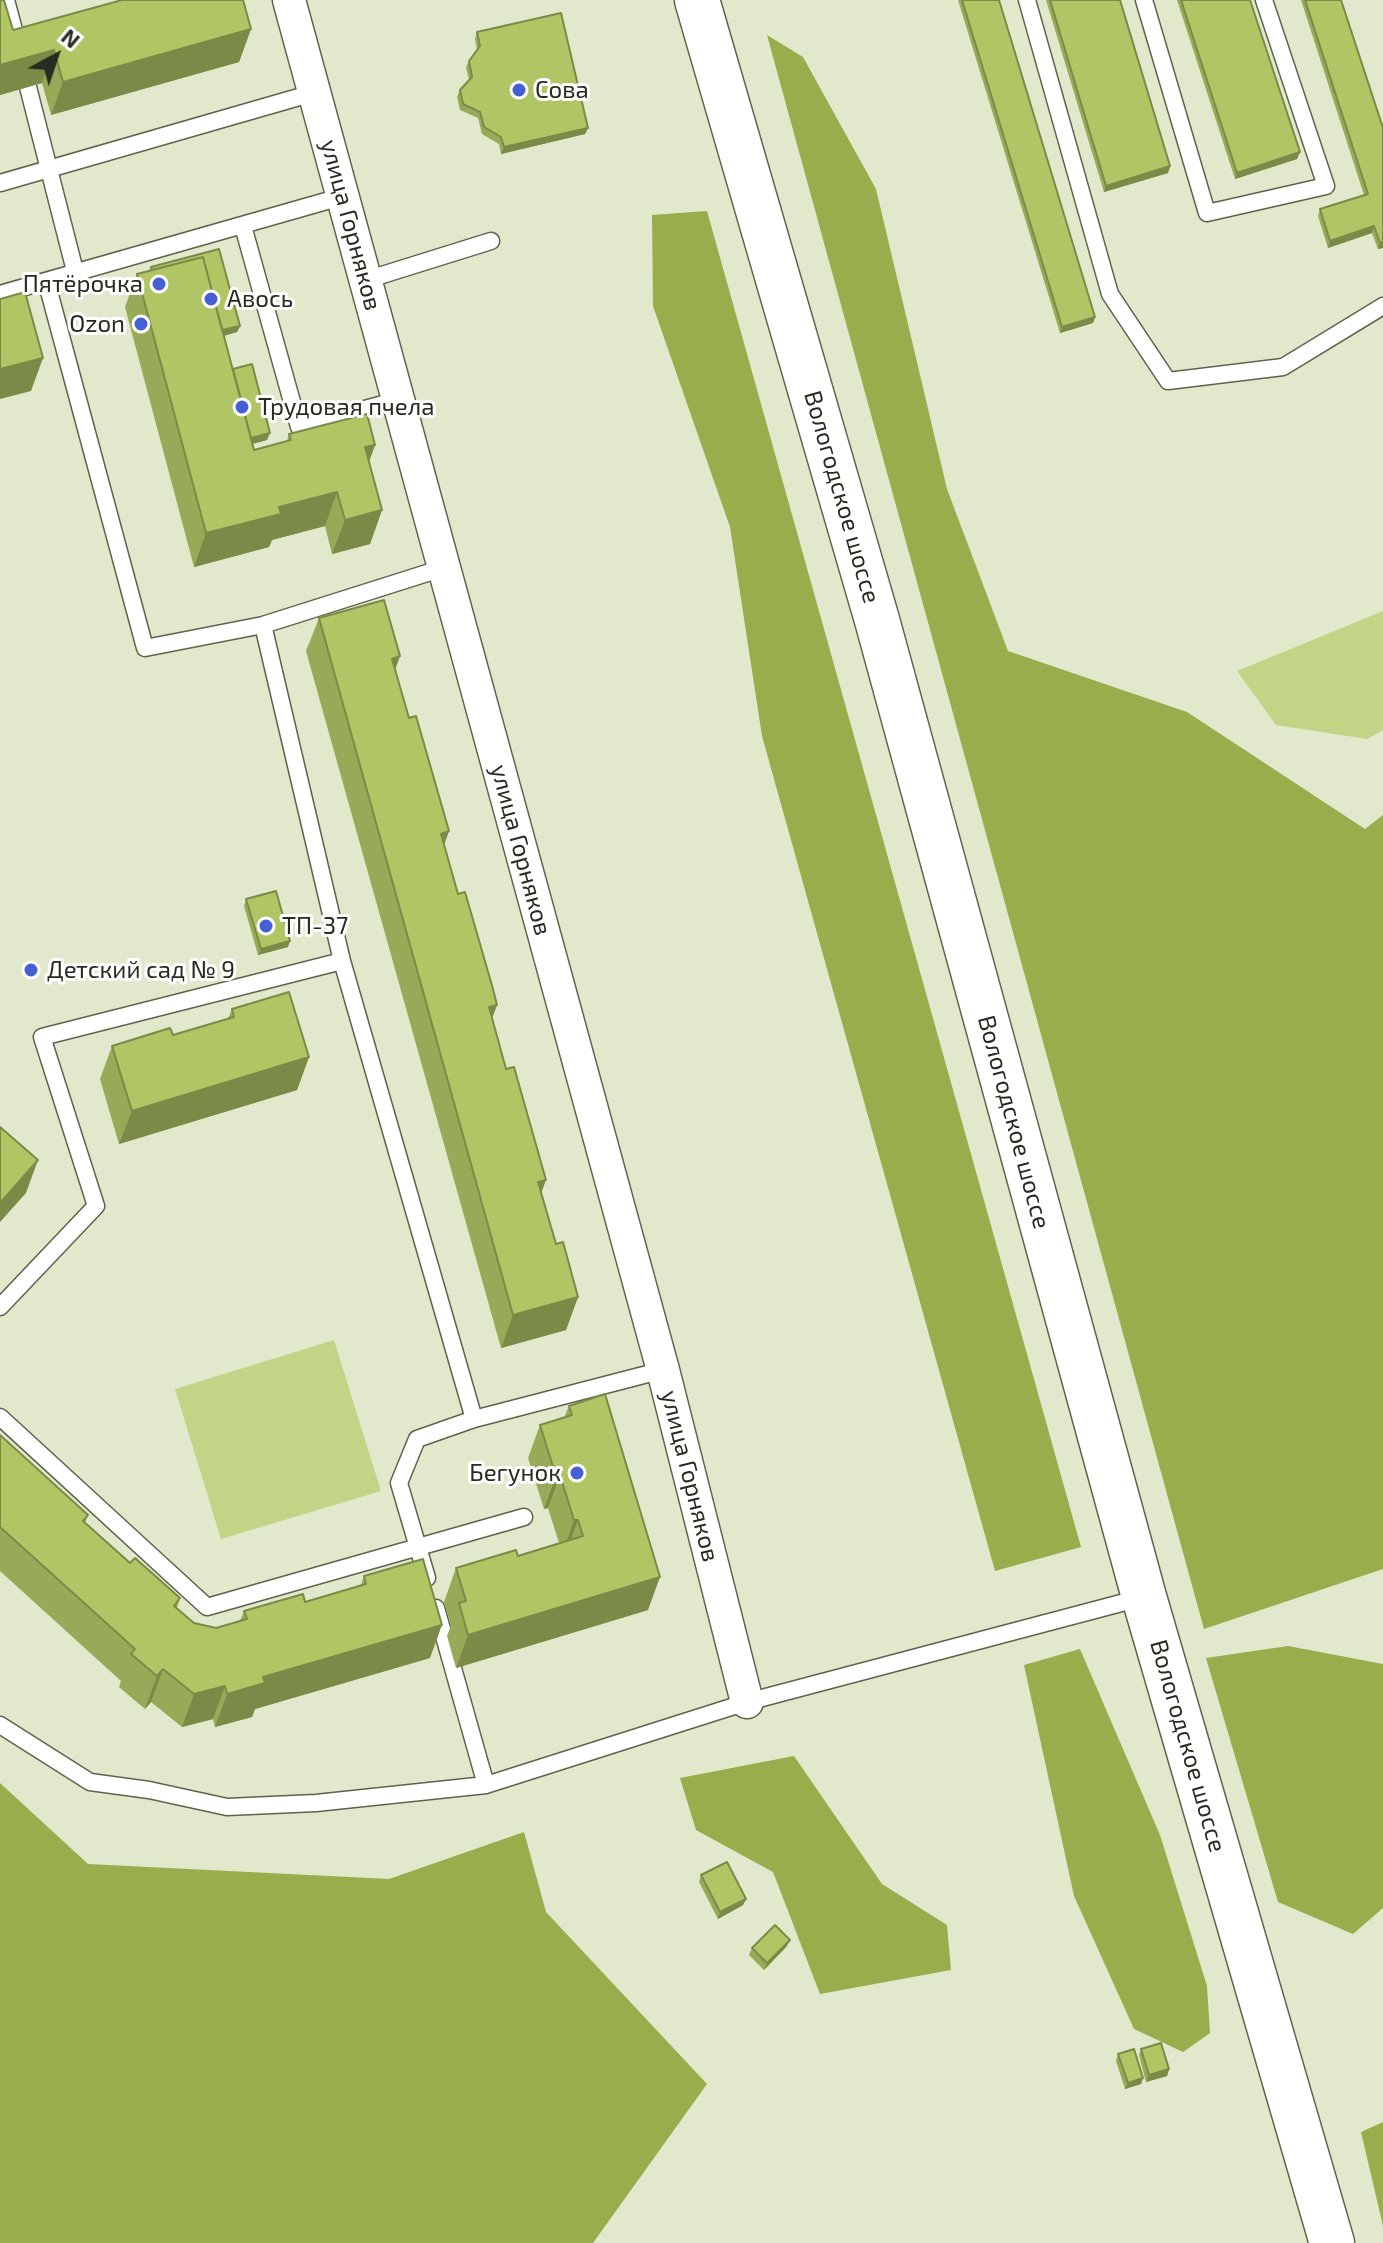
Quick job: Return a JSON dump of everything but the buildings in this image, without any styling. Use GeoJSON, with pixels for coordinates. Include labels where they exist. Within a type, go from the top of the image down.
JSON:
{"type":"FeatureCollection","features":[{"type":"Feature","properties":{"kind":"main road","name":"Вологодское шоссе"},"geometry":{"type":"LineString","coordinates":[[697,0],[877,620],[1144,1597],[1332,2243]]}},
{"type":"Feature","properties":{"kind":"street","name":"улица Горняков"},"geometry":{"type":"LineString","coordinates":[[289,0],[663,1370],[747,1702]]}},
{"type":"Feature","properties":{"kind":"lane"},"geometry":{"type":"LineString","coordinates":[[6,0],[21,58]]}},
{"type":"Feature","properties":{"kind":"lane"},"geometry":{"type":"LineString","coordinates":[[1027,0],[1110,294],[1168,381],[1283,367],[1383,306]]}},
{"type":"Feature","properties":{"kind":"lane"},"geometry":{"type":"LineString","coordinates":[[1144,0],[1207,213],[1326,186],[1264,0]]}},
{"type":"Feature","properties":{"kind":"lane"},"geometry":{"type":"LineString","coordinates":[[28,87],[76,275]]}},
{"type":"Feature","properties":{"kind":"lane"},"geometry":{"type":"LineString","coordinates":[[0,183],[313,93]]}},
{"type":"Feature","properties":{"kind":"lane"},"geometry":{"type":"LineString","coordinates":[[0,294],[47,284],[344,196]]}},
{"type":"Feature","properties":{"kind":"lane"},"geometry":{"type":"LineString","coordinates":[[243,226],[299,427],[398,400]]}},
{"type":"Feature","properties":{"kind":"lane"},"geometry":{"type":"LineString","coordinates":[[366,280],[491,241]]}},
{"type":"Feature","properties":{"kind":"lane"},"geometry":{"type":"LineString","coordinates":[[47,284],[145,648],[263,625],[443,568]]}},
{"type":"Feature","properties":{"kind":"lane"},"geometry":{"type":"LineString","coordinates":[[263,625],[342,961],[474,1419]]}},
{"type":"Feature","properties":{"kind":"lane"},"geometry":{"type":"LineString","coordinates":[[0,1307],[96,1206],[42,1037],[342,961]]}},
{"type":"Feature","properties":{"kind":"lane"},"geometry":{"type":"LineString","coordinates":[[486,1785],[399,1483],[417,1439],[474,1419],[663,1370]]}},
{"type":"Feature","properties":{"kind":"lane"},"geometry":{"type":"LineString","coordinates":[[0,1417],[207,1607],[524,1517]]}},
{"type":"Feature","properties":{"kind":"lane"},"geometry":{"type":"LineString","coordinates":[[0,1725],[90,1782],[149,1790],[227,1807],[316,1803],[486,1785],[747,1702],[1144,1597]]}},
{"type":"Feature","properties":{"kind":"green space"},"geometry":{"type":"Polygon","coordinates":[[[767,35],[803,57],[876,189],[947,489],[1008,651],[1187,712],[1365,829],[1383,815],[1383,1569],[1204,1629],[767,35]]]}},
{"type":"Feature","properties":{"kind":"green space"},"geometry":{"type":"Polygon","coordinates":[[[707,211],[1081,1547],[995,1571],[762,736],[730,527],[653,306],[652,215],[707,211]]]}},
{"type":"Feature","properties":{"kind":"green space"},"geometry":{"type":"Polygon","coordinates":[[[1383,611],[1383,730],[1367,739],[1276,725],[1237,671],[1383,611]]]}},
{"type":"Feature","properties":{"kind":"green space"},"geometry":{"type":"Polygon","coordinates":[[[334,1340],[381,1491],[221,1539],[175,1389],[334,1340]]]}},
{"type":"Feature","properties":{"kind":"green space"},"geometry":{"type":"Polygon","coordinates":[[[1288,1646],[1383,1664],[1383,1908],[1353,1934],[1278,1902],[1206,1658],[1288,1646]]]}},
{"type":"Feature","properties":{"kind":"green space"},"geometry":{"type":"Polygon","coordinates":[[[1080,1649],[1160,1835],[1207,1986],[1210,2033],[1183,2052],[1134,2029],[1074,1896],[1024,1665],[1080,1649]]]}},
{"type":"Feature","properties":{"kind":"green space"},"geometry":{"type":"Polygon","coordinates":[[[794,1756],[882,1884],[947,1925],[951,1970],[820,1994],[773,1872],[696,1830],[680,1778],[794,1756]]]}},
{"type":"Feature","properties":{"kind":"green space"},"geometry":{"type":"Polygon","coordinates":[[[0,1783],[88,1864],[389,1879],[524,1832],[546,1912],[707,2084],[593,2243],[0,2243],[0,1783]]]}},
{"type":"Feature","properties":{"kind":"green space"},"geometry":{"type":"Polygon","coordinates":[[[1383,2122],[1383,2226],[1361,2132],[1383,2122]]]}},
{"type":"Feature","properties":{"kind":"place","name":"Сова"},"geometry":{"type":"Point","coordinates":[519,90]}},
{"type":"Feature","properties":{"kind":"place","name":"Пятёрочка"},"geometry":{"type":"Point","coordinates":[159,284]}},
{"type":"Feature","properties":{"kind":"place","name":"Авось"},"geometry":{"type":"Point","coordinates":[211,299]}},
{"type":"Feature","properties":{"kind":"place","name":"Ozon"},"geometry":{"type":"Point","coordinates":[141,324]}},
{"type":"Feature","properties":{"kind":"place","name":"Трудовая пчела"},"geometry":{"type":"Point","coordinates":[242,407]}},
{"type":"Feature","properties":{"kind":"place","name":"ТП-37"},"geometry":{"type":"Point","coordinates":[266,926]}},
{"type":"Feature","properties":{"kind":"place","name":"Детский сад № 9"},"geometry":{"type":"Point","coordinates":[31,970]}},
{"type":"Feature","properties":{"kind":"place","name":"Бегунок"},"geometry":{"type":"Point","coordinates":[577,1473]}}]}
